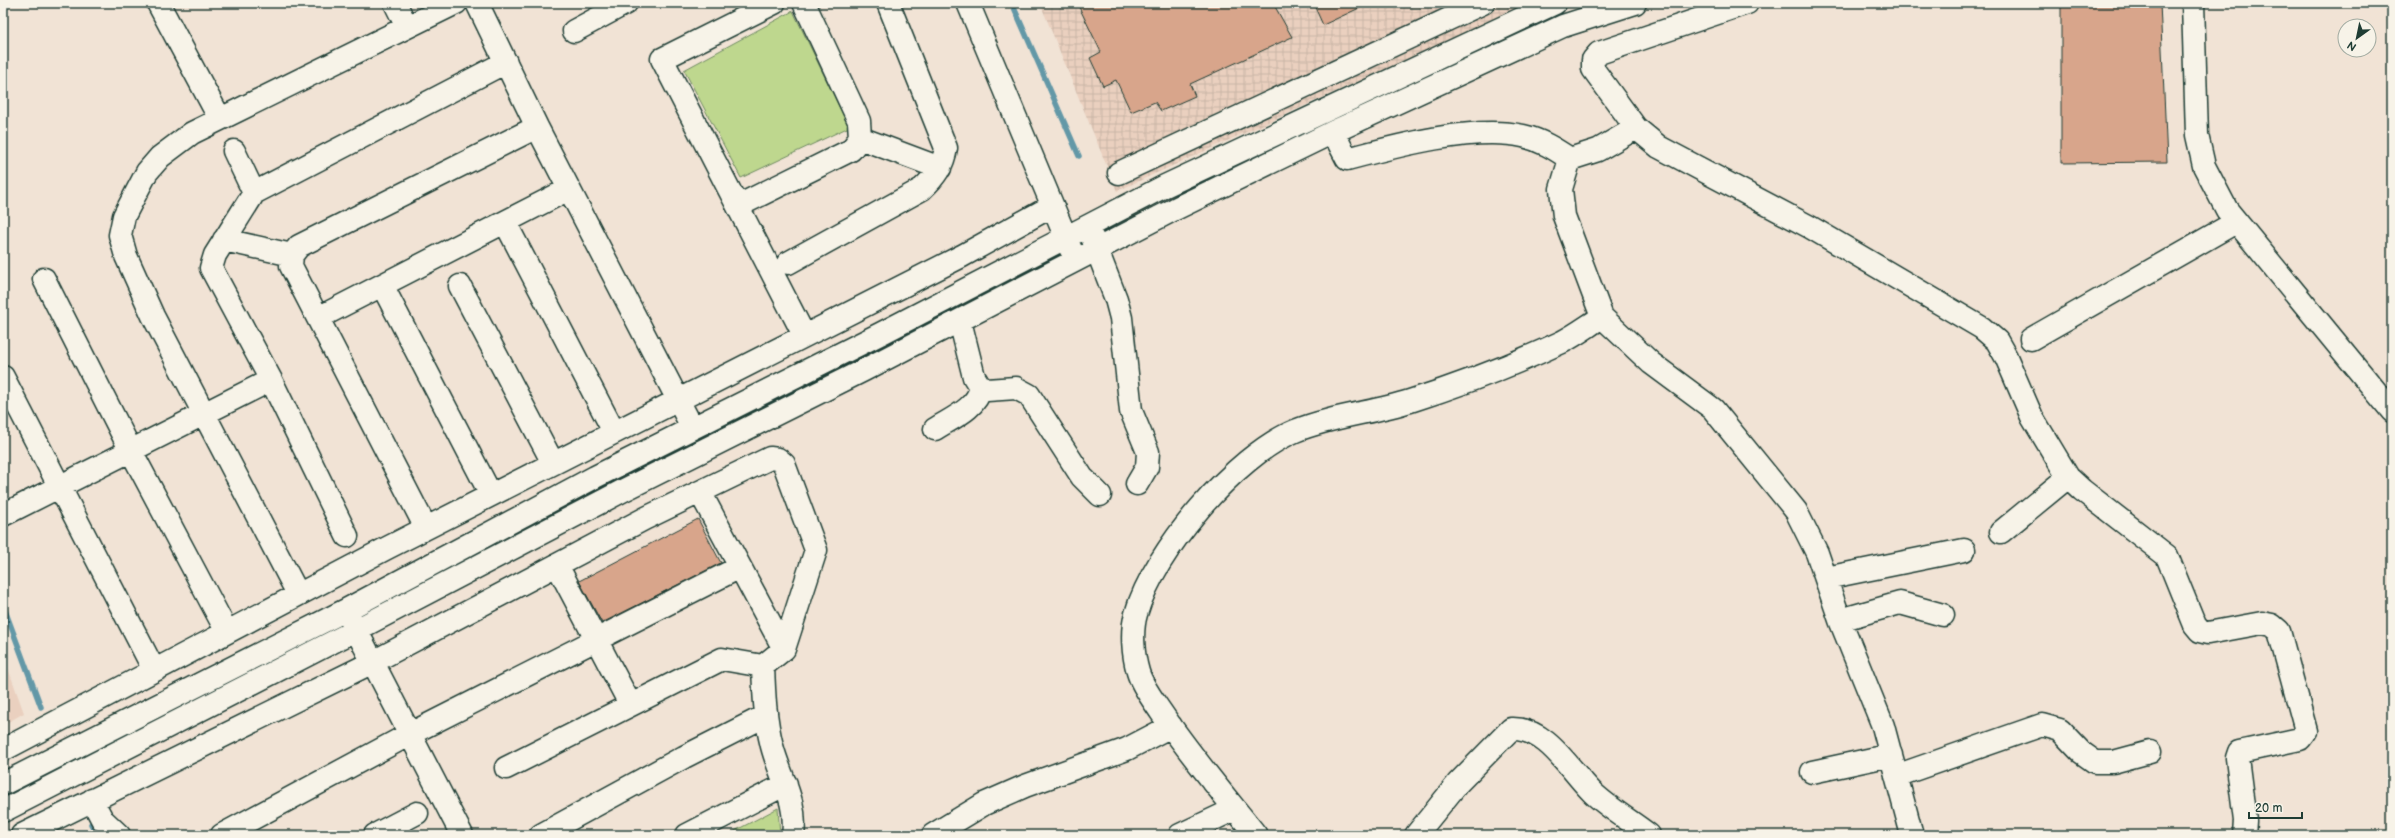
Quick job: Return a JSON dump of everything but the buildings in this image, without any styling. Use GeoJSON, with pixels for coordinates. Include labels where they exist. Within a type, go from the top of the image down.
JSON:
{"type":"FeatureCollection","features":[{"type":"Feature","properties":{"kind":"street"},"geometry":{"type":"LineString","coordinates":[[158,3],[220,119]]}},
{"type":"Feature","properties":{"kind":"street"},"geometry":{"type":"LineString","coordinates":[[395,3],[407,27]]}},
{"type":"Feature","properties":{"kind":"street"},"geometry":{"type":"LineString","coordinates":[[298,594],[153,316],[126,256],[120,235],[124,216],[147,172],[160,157],[192,133],[456,3]]}},
{"type":"Feature","properties":{"kind":"street"},"geometry":{"type":"LineString","coordinates":[[477,3],[537,127],[692,427]]}},
{"type":"Feature","properties":{"kind":"street"},"geometry":{"type":"LineString","coordinates":[[574,31],[626,3]]}},
{"type":"Feature","properties":{"kind":"street"},"geometry":{"type":"LineString","coordinates":[[774,3],[662,60],[804,335]]}},
{"type":"Feature","properties":{"kind":"street"},"geometry":{"type":"LineString","coordinates":[[738,206],[852,150],[860,138],[859,121],[804,3]]}},
{"type":"Feature","properties":{"kind":"street"},"geometry":{"type":"LineString","coordinates":[[788,263],[922,189],[935,177],[940,168],[946,148],[888,3]]}},
{"type":"Feature","properties":{"kind":"street"},"geometry":{"type":"LineString","coordinates":[[968,3],[1052,206],[1076,260]]}},
{"type":"Feature","properties":{"kind":"street"},"geometry":{"type":"LineString","coordinates":[[1119,173],[1483,3]]}},
{"type":"Feature","properties":{"kind":"street"},"geometry":{"type":"LineString","coordinates":[[3,784],[346,610],[479,537],[692,427],[880,334],[1165,186],[1555,3]]}},
{"type":"Feature","properties":{"kind":"street"},"geometry":{"type":"LineString","coordinates":[[3,811],[356,630],[624,490],[960,321],[1076,260],[1333,132],[1596,9],[1635,3]]}},
{"type":"Feature","properties":{"kind":"street"},"geometry":{"type":"LineString","coordinates":[[1747,3],[1599,53],[1594,60],[1594,69],[1636,128],[1659,147],[1810,227],[1982,328],[1997,341],[2006,357],[2032,417],[2068,477],[2082,490],[2168,556],[2195,625],[2200,631],[2208,634],[2262,623],[2272,625],[2279,631],[2306,731],[2300,739],[2239,752],[2237,758],[2245,821],[2244,835]]}},
{"type":"Feature","properties":{"kind":"street"},"geometry":{"type":"LineString","coordinates":[[2193,3],[2197,135],[2204,166],[2227,210],[2236,222],[2392,411]]}},
{"type":"Feature","properties":{"kind":"street"},"geometry":{"type":"LineString","coordinates":[[347,536],[271,380],[211,268],[215,255],[254,193],[506,62]]}},
{"type":"Feature","properties":{"kind":"street"},"geometry":{"type":"LineString","coordinates":[[426,528],[291,266],[292,255],[300,246],[537,127]]}},
{"type":"Feature","properties":{"kind":"street"},"geometry":{"type":"LineString","coordinates":[[1570,159],[1598,150],[1636,128]]}},
{"type":"Feature","properties":{"kind":"street"},"geometry":{"type":"LineString","coordinates":[[1333,132],[1347,158],[1437,139],[1496,133],[1523,136],[1548,145],[1570,159]]}},
{"type":"Feature","properties":{"kind":"street"},"geometry":{"type":"LineString","coordinates":[[860,138],[940,168]]}},
{"type":"Feature","properties":{"kind":"street"},"geometry":{"type":"LineString","coordinates":[[234,151],[254,193]]}},
{"type":"Feature","properties":{"kind":"street"},"geometry":{"type":"LineString","coordinates":[[1570,159],[1561,189],[1564,216],[1602,317],[1651,363],[1713,410],[1796,512],[1817,552],[1840,620],[1882,726],[1912,835]]}},
{"type":"Feature","properties":{"kind":"street"},"geometry":{"type":"LineString","coordinates":[[318,318],[569,189]]}},
{"type":"Feature","properties":{"kind":"street"},"geometry":{"type":"LineString","coordinates":[[3,750],[298,594],[552,463],[962,256],[1052,206]]}},
{"type":"Feature","properties":{"kind":"street"},"geometry":{"type":"LineString","coordinates":[[506,222],[614,432]]}},
{"type":"Feature","properties":{"kind":"street"},"geometry":{"type":"LineString","coordinates":[[2031,339],[2236,222]]}},
{"type":"Feature","properties":{"kind":"street"},"geometry":{"type":"LineString","coordinates":[[1086,226],[1097,250],[1121,318],[1131,411],[1148,452],[1147,467],[1137,484]]}},
{"type":"Feature","properties":{"kind":"street"},"geometry":{"type":"LineString","coordinates":[[224,240],[292,255]]}},
{"type":"Feature","properties":{"kind":"street"},"geometry":{"type":"LineString","coordinates":[[44,279],[131,451],[227,632]]}},
{"type":"Feature","properties":{"kind":"street"},"geometry":{"type":"LineString","coordinates":[[382,285],[491,495]]}},
{"type":"Feature","properties":{"kind":"street"},"geometry":{"type":"LineString","coordinates":[[460,286],[552,463]]}},
{"type":"Feature","properties":{"kind":"street"},"geometry":{"type":"LineString","coordinates":[[1256,835],[1171,726],[1148,693],[1138,674],[1133,648],[1135,615],[1153,572],[1169,548],[1186,524],[1227,481],[1262,449],[1296,431],[1409,401],[1564,341],[1602,317]]}},
{"type":"Feature","properties":{"kind":"street"},"geometry":{"type":"LineString","coordinates":[[935,429],[972,406],[979,397],[981,388],[974,377],[960,321]]}},
{"type":"Feature","properties":{"kind":"street"},"geometry":{"type":"LineString","coordinates":[[3,377],[154,670]]}},
{"type":"Feature","properties":{"kind":"street"},"geometry":{"type":"LineString","coordinates":[[3,515],[205,415],[271,380]]}},
{"type":"Feature","properties":{"kind":"street"},"geometry":{"type":"LineString","coordinates":[[981,388],[992,390],[1016,388],[1023,390],[1029,396],[1082,476],[1100,495]]}},
{"type":"Feature","properties":{"kind":"street"},"geometry":{"type":"LineString","coordinates":[[22,835],[373,662],[700,492],[770,458],[778,459],[784,464],[816,550],[784,649],[764,666],[722,660],[630,704],[506,768]]}},
{"type":"Feature","properties":{"kind":"street"},"geometry":{"type":"LineString","coordinates":[[2001,532],[2068,477]]}},
{"type":"Feature","properties":{"kind":"street"},"geometry":{"type":"LineString","coordinates":[[700,492],[784,649]]}},
{"type":"Feature","properties":{"kind":"street"},"geometry":{"type":"LineString","coordinates":[[1826,578],[1964,550]]}},
{"type":"Feature","properties":{"kind":"street"},"geometry":{"type":"LineString","coordinates":[[557,565],[630,704]]}},
{"type":"Feature","properties":{"kind":"street"},"geometry":{"type":"LineString","coordinates":[[222,835],[410,734],[740,567]]}},
{"type":"Feature","properties":{"kind":"street"},"geometry":{"type":"LineString","coordinates":[[1840,620],[1900,603],[1943,615]]}},
{"type":"Feature","properties":{"kind":"street"},"geometry":{"type":"LineString","coordinates":[[346,610],[462,835]]}},
{"type":"Feature","properties":{"kind":"street"},"geometry":{"type":"LineString","coordinates":[[764,666],[765,716],[772,748],[794,808],[793,835]]}},
{"type":"Feature","properties":{"kind":"street"},"geometry":{"type":"LineString","coordinates":[[541,835],[684,757],[765,716]]}},
{"type":"Feature","properties":{"kind":"street"},"geometry":{"type":"LineString","coordinates":[[1812,772],[1893,766],[2042,725],[2060,730],[2081,752],[2095,762],[2113,762],[2150,752]]}},
{"type":"Feature","properties":{"kind":"street"},"geometry":{"type":"LineString","coordinates":[[933,835],[984,804],[1024,786],[1127,750],[1171,726]]}},
{"type":"Feature","properties":{"kind":"street"},"geometry":{"type":"LineString","coordinates":[[1416,835],[1463,778],[1511,729],[1520,729],[1534,734],[1548,744],[1592,792],[1650,835]]}},
{"type":"Feature","properties":{"kind":"street"},"geometry":{"type":"LineString","coordinates":[[687,835],[786,784]]}},
{"type":"Feature","properties":{"kind":"street"},"geometry":{"type":"LineString","coordinates":[[92,800],[102,819],[119,835]]}},
{"type":"Feature","properties":{"kind":"street"},"geometry":{"type":"LineString","coordinates":[[1180,835],[1235,809]]}},
{"type":"Feature","properties":{"kind":"street"},"geometry":{"type":"LineString","coordinates":[[375,835],[417,813]]}},
{"type":"Feature","properties":{"kind":"shaded area"},"geometry":{"type":"Polygon","coordinates":[[[1040,3],[1530,3],[1117,191],[1040,3]]]}},
{"type":"Feature","properties":{"kind":"shaded area"},"geometry":{"type":"Polygon","coordinates":[[[3,654],[24,713],[3,725],[3,654]]]}},
{"type":"Feature","properties":{"kind":"green space"},"geometry":{"type":"Polygon","coordinates":[[[793,11],[849,127],[741,178],[684,70],[793,11]]]}},
{"type":"Feature","properties":{"kind":"green space"},"geometry":{"type":"Polygon","coordinates":[[[778,808],[780,835],[727,835],[778,808]]]}},
{"type":"Feature","properties":{"kind":"waterway"},"geometry":{"type":"LineString","coordinates":[[1012,3],[1079,156]]}},
{"type":"Feature","properties":{"kind":"waterway"},"geometry":{"type":"LineString","coordinates":[[3,605],[41,707]]}},
{"type":"Feature","properties":{"kind":"waterway"},"geometry":{"type":"LineString","coordinates":[[91,824],[98,835]]}}]}
